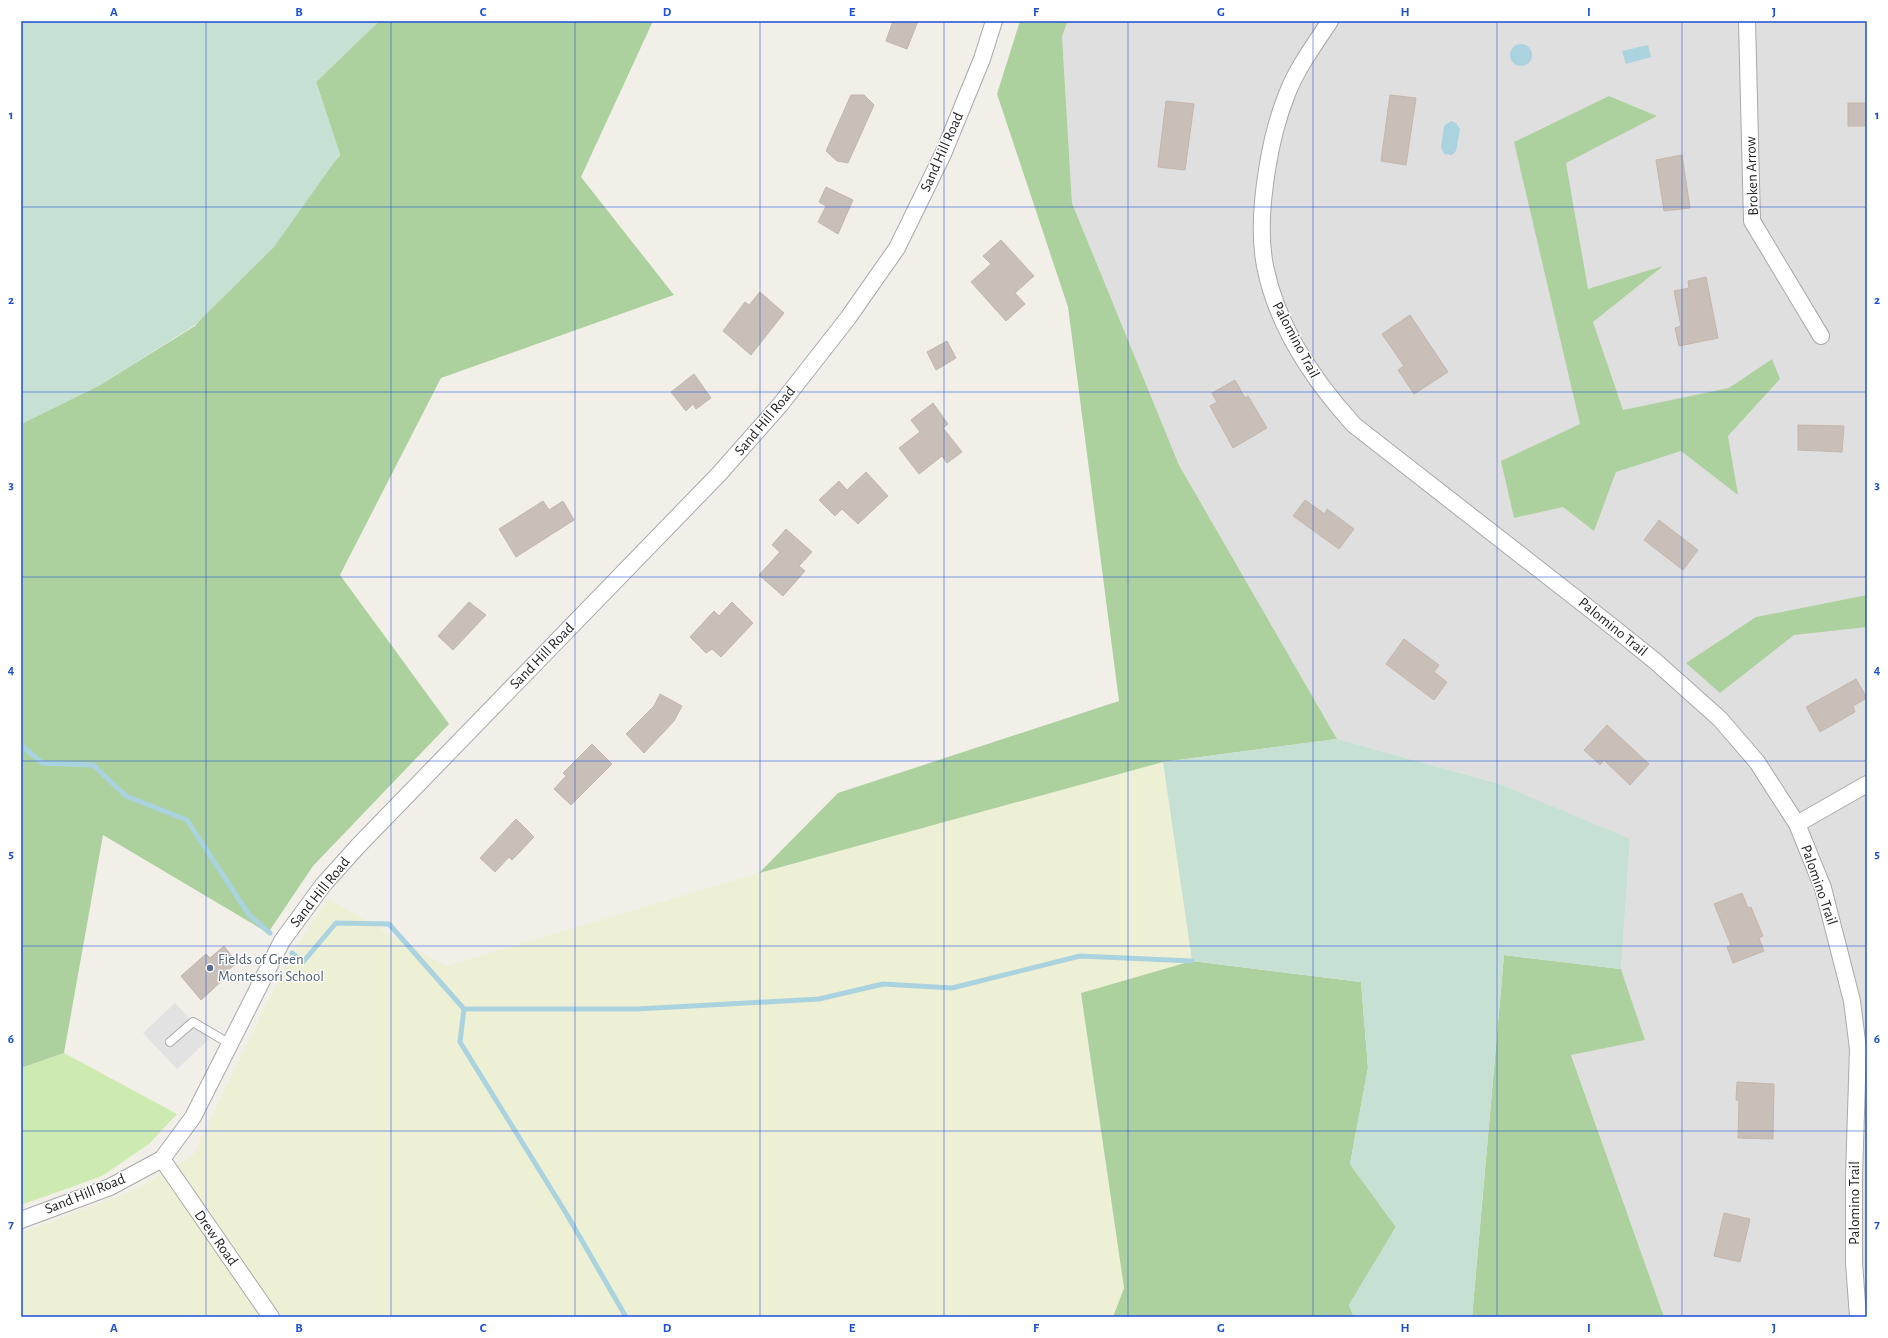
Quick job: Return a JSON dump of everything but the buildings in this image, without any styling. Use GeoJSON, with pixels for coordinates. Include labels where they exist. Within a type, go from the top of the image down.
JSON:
{"type":"FeatureCollection","features":[{"type":"Feature","properties":{"kind":"street","name":"Sand Hill Road"},"geometry":{"type":"LineString","coordinates":[[21,1220],[110,1187],[162,1159],[194,1117],[282,941],[323,885],[358,846],[719,474],[780,405],[848,318],[897,248],[943,154],[982,59],[994,21]]}},
{"type":"Feature","properties":{"kind":"street","name":"Palomino Trail"},"geometry":{"type":"LineString","coordinates":[[1330,21],[1310,52],[1287,93],[1272,137],[1262,200],[1265,265],[1274,300],[1306,365],[1331,401],[1354,425],[1609,624],[1655,661],[1720,719],[1757,762],[1797,824],[1823,888],[1852,1001],[1858,1048],[1854,1231],[1858,1317]]}},
{"type":"Feature","properties":{"kind":"street","name":"Broken Arrow"},"geometry":{"type":"LineString","coordinates":[[1748,21],[1752,221],[1822,336]]}},
{"type":"Feature","properties":{"kind":"street"},"geometry":{"type":"LineString","coordinates":[[1797,824],[1867,784]]}},
{"type":"Feature","properties":{"kind":"street","name":"Drew Road"},"geometry":{"type":"LineString","coordinates":[[162,1159],[271,1317]]}},
{"type":"Feature","properties":{"kind":"lane"},"geometry":{"type":"LineString","coordinates":[[170,1042],[193,1022],[230,1044]]}},
{"type":"Feature","properties":{"kind":"shaded area"},"geometry":{"type":"Polygon","coordinates":[[[1068,21],[1867,21],[1867,1317],[1664,1317],[1571,1054],[1645,1040],[1621,969],[1630,840],[1500,784],[1337,739],[1179,465],[1072,203],[1062,36],[1068,21]]]}},
{"type":"Feature","properties":{"kind":"shaded area"},"geometry":{"type":"Polygon","coordinates":[[[175,1003],[209,1039],[177,1069],[143,1033],[175,1003]]]}},
{"type":"Feature","properties":{"kind":"green space"},"geometry":{"type":"Polygon","coordinates":[[[21,21],[379,21],[316,82],[340,154],[274,247],[195,325],[100,385],[21,424],[21,21]]]}},
{"type":"Feature","properties":{"kind":"green space"},"geometry":{"type":"Polygon","coordinates":[[[379,21],[653,21],[581,177],[674,295],[441,378],[340,575],[449,724],[313,866],[268,933],[103,835],[64,1053],[21,1068],[21,424],[100,385],[195,326],[340,155],[316,82],[379,21]]]}},
{"type":"Feature","properties":{"kind":"green space"},"geometry":{"type":"Polygon","coordinates":[[[1020,21],[1068,21],[1062,36],[1072,203],[1179,465],[1337,739],[1163,762],[759,873],[838,793],[1119,701],[1068,307],[997,94],[1020,21]]]}},
{"type":"Feature","properties":{"kind":"green space"},"geometry":{"type":"Polygon","coordinates":[[[1609,96],[1657,116],[1566,163],[1588,289],[1663,266],[1593,322],[1623,410],[1729,388],[1772,359],[1780,379],[1728,436],[1738,495],[1681,451],[1616,472],[1594,531],[1563,507],[1514,518],[1501,461],[1580,424],[1514,142],[1609,96]]]}},
{"type":"Feature","properties":{"kind":"green space"},"geometry":{"type":"Polygon","coordinates":[[[1867,595],[1867,627],[1794,635],[1720,693],[1686,663],[1756,617],[1867,595]]]}},
{"type":"Feature","properties":{"kind":"green space"},"geometry":{"type":"Polygon","coordinates":[[[1337,739],[1500,784],[1630,839],[1621,969],[1504,955],[1472,1317],[1354,1317],[1349,1305],[1396,1227],[1350,1164],[1368,1068],[1361,982],[1192,961],[1163,762],[1337,739]]]}},
{"type":"Feature","properties":{"kind":"green space"},"geometry":{"type":"Polygon","coordinates":[[[1163,762],[1192,961],[1081,994],[1124,1288],[1113,1317],[21,1317],[21,1233],[135,1190],[193,1155],[289,958],[328,899],[446,966],[759,873],[1163,762]]]}},
{"type":"Feature","properties":{"kind":"green space"},"geometry":{"type":"Polygon","coordinates":[[[1504,955],[1621,969],[1645,1040],[1571,1055],[1664,1317],[1472,1317],[1504,955]]]}},
{"type":"Feature","properties":{"kind":"green space"},"geometry":{"type":"Polygon","coordinates":[[[1192,961],[1361,982],[1368,1068],[1350,1164],[1396,1227],[1349,1305],[1354,1317],[1113,1317],[1124,1288],[1081,993],[1192,961]]]}},
{"type":"Feature","properties":{"kind":"green space"},"geometry":{"type":"Polygon","coordinates":[[[64,1053],[177,1114],[149,1144],[102,1176],[21,1205],[21,1068],[64,1053]]]}},
{"type":"Feature","properties":{"kind":"water"},"geometry":{"type":"Polygon","coordinates":[[[1521,44],[1525,45],[1531,51],[1531,59],[1525,65],[1521,66],[1517,65],[1511,59],[1510,55],[1511,51],[1517,45],[1521,44]]]}},
{"type":"Feature","properties":{"kind":"water"},"geometry":{"type":"Polygon","coordinates":[[[1648,45],[1651,57],[1626,64],[1622,51],[1648,45]]]}},
{"type":"Feature","properties":{"kind":"water"},"geometry":{"type":"Polygon","coordinates":[[[1451,121],[1456,123],[1460,129],[1456,151],[1452,155],[1444,154],[1441,147],[1444,126],[1451,121]]]}},
{"type":"Feature","properties":{"kind":"waterway"},"geometry":{"type":"LineString","coordinates":[[21,745],[42,763],[93,765],[126,796],[187,820],[249,915],[270,933]]}},
{"type":"Feature","properties":{"kind":"waterway"},"geometry":{"type":"LineString","coordinates":[[292,953],[303,962],[336,923],[389,924],[464,1009],[637,1009],[819,999],[883,984],[952,988],[1080,956],[1192,961]]}},
{"type":"Feature","properties":{"kind":"waterway"},"geometry":{"type":"LineString","coordinates":[[464,1009],[460,1042],[566,1213],[626,1317]]}},
{"type":"Feature","properties":{"kind":"place","name":"Fields of Green Montessori School"},"geometry":{"type":"Point","coordinates":[210,968]}}]}
